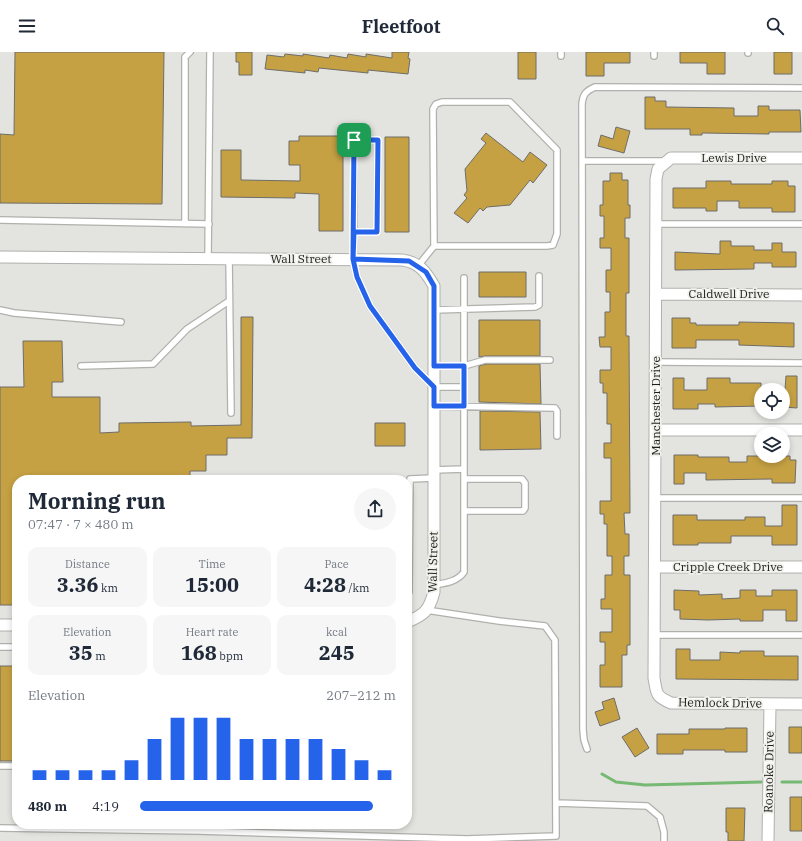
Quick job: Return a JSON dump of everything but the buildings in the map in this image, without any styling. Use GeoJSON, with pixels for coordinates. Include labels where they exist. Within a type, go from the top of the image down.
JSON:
{"type":"FeatureCollection","features":[{"type":"Feature","properties":{"kind":"street","name":"Lewis Drive"},"geometry":{"type":"LineString","coordinates":[[666,161],[671,158],[802,158]]}},
{"type":"Feature","properties":{"kind":"street","name":"Manchester Drive"},"geometry":{"type":"LineString","coordinates":[[655,654],[656,179],[658,169],[666,161]]}},
{"type":"Feature","properties":{"kind":"street","name":"Wall Street"},"geometry":{"type":"LineString","coordinates":[[0,256],[402,260],[409,261],[426,272],[434,286],[434,585],[431,603],[422,616],[412,620]]}},
{"type":"Feature","properties":{"kind":"street","name":"Caldwell Drive"},"geometry":{"type":"LineString","coordinates":[[656,294],[802,295]]}},
{"type":"Feature","properties":{"kind":"street"},"geometry":{"type":"LineString","coordinates":[[656,430],[802,430]]}},
{"type":"Feature","properties":{"kind":"street","name":"Cripple Creek Drive"},"geometry":{"type":"LineString","coordinates":[[655,567],[802,567]]}},
{"type":"Feature","properties":{"kind":"street"},"geometry":{"type":"LineString","coordinates":[[0,625],[12,625]]}},
{"type":"Feature","properties":{"kind":"street","name":"Hemlock Drive"},"geometry":{"type":"LineString","coordinates":[[655,654],[654,678],[657,692],[660,698],[671,703],[802,704]]}},
{"type":"Feature","properties":{"kind":"street","name":"Roanoke Drive"},"geometry":{"type":"LineString","coordinates":[[768,841],[770,704]]}},
{"type":"Feature","properties":{"kind":"lane"},"geometry":{"type":"LineString","coordinates":[[185,224],[185,57],[190,52]]}},
{"type":"Feature","properties":{"kind":"lane"},"geometry":{"type":"LineString","coordinates":[[208,258],[210,52]]}},
{"type":"Feature","properties":{"kind":"lane"},"geometry":{"type":"LineString","coordinates":[[587,749],[584,740],[583,714],[583,96],[588,90],[594,87],[802,88]]}},
{"type":"Feature","properties":{"kind":"lane"},"geometry":{"type":"LineString","coordinates":[[418,266],[434,246],[433,109],[436,104],[442,102],[510,102],[557,150],[557,234],[554,245],[434,246]]}},
{"type":"Feature","properties":{"kind":"lane"},"geometry":{"type":"LineString","coordinates":[[354,232],[377,232],[378,140],[354,140],[353,259],[357,277],[370,306],[415,368],[434,387],[464,387]]}},
{"type":"Feature","properties":{"kind":"lane"},"geometry":{"type":"LineString","coordinates":[[582,161],[666,161]]}},
{"type":"Feature","properties":{"kind":"lane"},"geometry":{"type":"LineString","coordinates":[[0,220],[209,224]]}},
{"type":"Feature","properties":{"kind":"lane"},"geometry":{"type":"LineString","coordinates":[[656,224],[802,224]]}},
{"type":"Feature","properties":{"kind":"lane"},"geometry":{"type":"LineString","coordinates":[[229,258],[231,413]]}},
{"type":"Feature","properties":{"kind":"lane"},"geometry":{"type":"LineString","coordinates":[[434,310],[488,307],[536,307],[539,305],[539,276]]}},
{"type":"Feature","properties":{"kind":"lane"},"geometry":{"type":"LineString","coordinates":[[434,585],[453,581],[464,572],[464,278]]}},
{"type":"Feature","properties":{"kind":"lane"},"geometry":{"type":"LineString","coordinates":[[81,366],[153,364],[187,329],[229,301]]}},
{"type":"Feature","properties":{"kind":"lane"},"geometry":{"type":"LineString","coordinates":[[0,310],[14,313],[120,322]]}},
{"type":"Feature","properties":{"kind":"lane"},"geometry":{"type":"LineString","coordinates":[[434,366],[464,366],[485,360],[550,360]]}},
{"type":"Feature","properties":{"kind":"lane"},"geometry":{"type":"LineString","coordinates":[[656,362],[802,363]]}},
{"type":"Feature","properties":{"kind":"lane"},"geometry":{"type":"LineString","coordinates":[[434,406],[554,408],[557,411],[557,436]]}},
{"type":"Feature","properties":{"kind":"lane"},"geometry":{"type":"LineString","coordinates":[[412,479],[464,469]]}},
{"type":"Feature","properties":{"kind":"lane"},"geometry":{"type":"LineString","coordinates":[[464,479],[522,479],[525,483],[525,508],[522,511],[464,511]]}},
{"type":"Feature","properties":{"kind":"lane"},"geometry":{"type":"LineString","coordinates":[[655,498],[802,498]]}},
{"type":"Feature","properties":{"kind":"lane"},"geometry":{"type":"LineString","coordinates":[[66,829],[199,831],[467,839],[556,836],[555,640],[545,626],[426,610]]}},
{"type":"Feature","properties":{"kind":"lane"},"geometry":{"type":"LineString","coordinates":[[655,635],[802,635]]}},
{"type":"Feature","properties":{"kind":"lane"},"geometry":{"type":"LineString","coordinates":[[0,647],[12,647]]}},
{"type":"Feature","properties":{"kind":"lane"},"geometry":{"type":"LineString","coordinates":[[0,766],[12,766]]}},
{"type":"Feature","properties":{"kind":"lane"},"geometry":{"type":"LineString","coordinates":[[556,803],[646,806],[660,817],[664,832],[664,841]]}},
{"type":"Feature","properties":{"kind":"lane"},"geometry":{"type":"LineString","coordinates":[[0,828],[12,828]]}},
{"type":"Feature","properties":{"kind":"waterway"},"geometry":{"type":"LineString","coordinates":[[602,774],[616,782],[645,785],[761,782]]}},
{"type":"Feature","properties":{"kind":"waterway"},"geometry":{"type":"LineString","coordinates":[[782,782],[802,782]]}},
{"type":"Feature","properties":{"kind":"route"},"geometry":{"type":"LineString","coordinates":[[354,140],[353,259],[357,277],[370,306],[415,368],[434,387],[434,406],[464,406],[464,366],[434,366],[434,286],[426,272],[421,267],[409,261],[353,259],[354,232],[377,232],[378,140],[354,140]]}}]}
